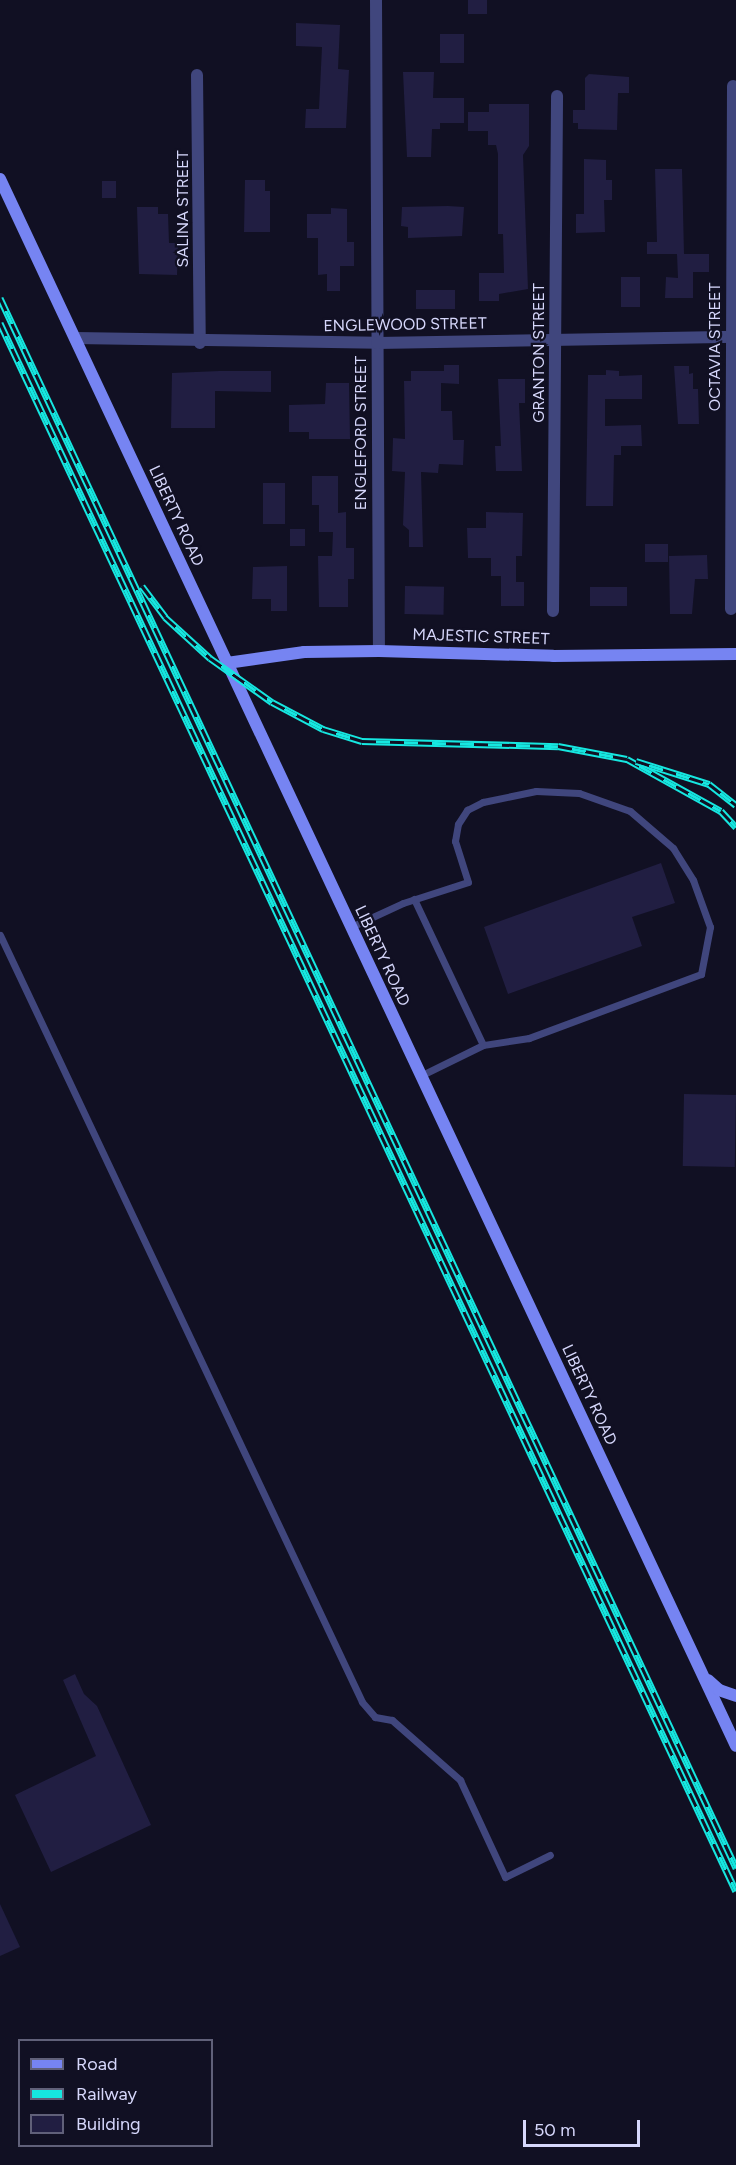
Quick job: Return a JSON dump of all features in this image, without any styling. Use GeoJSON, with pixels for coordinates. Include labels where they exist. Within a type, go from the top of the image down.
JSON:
{"type":"FeatureCollection","features":[{"type":"Feature","properties":{"kind":"main road","name":"LIBERTY ROAD"},"geometry":{"type":"LineString","coordinates":[[0,179],[735,1742]]}},
{"type":"Feature","properties":{"kind":"main road","name":"MAJESTIC STREET"},"geometry":{"type":"LineString","coordinates":[[226,663],[304,652],[379,651],[553,656],[736,654]]}},
{"type":"Feature","properties":{"kind":"main road"},"geometry":{"type":"LineString","coordinates":[[703,1675],[719,1690],[736,1696]]}},
{"type":"Feature","properties":{"kind":"street","name":"ENGLEFORD STREET"},"geometry":{"type":"LineString","coordinates":[[376,0],[379,651]]}},
{"type":"Feature","properties":{"kind":"street","name":"SALINA STREET"},"geometry":{"type":"LineString","coordinates":[[198,75],[200,343]]}},
{"type":"Feature","properties":{"kind":"street","name":"OCTAVIA STREET"},"geometry":{"type":"LineString","coordinates":[[731,609],[734,337],[733,86]]}},
{"type":"Feature","properties":{"kind":"street","name":"GRANTON STREET"},"geometry":{"type":"LineString","coordinates":[[553,611],[557,96]]}},
{"type":"Feature","properties":{"kind":"street","name":"ENGLEWOOD STREET"},"geometry":{"type":"LineString","coordinates":[[75,339],[200,343],[377,343],[556,338],[734,337]]}},
{"type":"Feature","properties":{"kind":"lane"},"geometry":{"type":"LineString","coordinates":[[351,927],[414,900],[468,882],[455,841],[458,824],[467,810],[483,802],[536,791],[579,793],[630,811],[673,849],[693,880],[710,927],[702,974],[529,1038],[483,1045],[420,1076]]}},
{"type":"Feature","properties":{"kind":"lane"},"geometry":{"type":"LineString","coordinates":[[414,900],[483,1045]]}},
{"type":"Feature","properties":{"kind":"lane"},"geometry":{"type":"LineString","coordinates":[[0,935],[366,1709],[375,1717],[392,1720],[460,1780],[505,1877],[550,1855]]}},
{"type":"Feature","properties":{"kind":"building"},"geometry":{"type":"Polygon","coordinates":[[[468,0],[487,0],[487,14],[468,14],[468,0]]]}},
{"type":"Feature","properties":{"kind":"building"},"geometry":{"type":"Polygon","coordinates":[[[296,23],[340,25],[338,69],[349,70],[346,128],[305,128],[306,109],[319,109],[322,47],[296,46],[296,23]]]}},
{"type":"Feature","properties":{"kind":"building"},"geometry":{"type":"Polygon","coordinates":[[[440,34],[464,34],[464,63],[440,63],[440,34]]]}},
{"type":"Feature","properties":{"kind":"building"},"geometry":{"type":"Polygon","coordinates":[[[403,72],[434,72],[433,98],[464,98],[464,123],[440,123],[440,129],[432,129],[431,157],[407,157],[403,72]]]}},
{"type":"Feature","properties":{"kind":"building"},"geometry":{"type":"Polygon","coordinates":[[[589,74],[629,77],[629,93],[618,93],[617,130],[578,129],[578,123],[573,123],[573,110],[585,110],[585,78],[589,74]]]}},
{"type":"Feature","properties":{"kind":"building"},"geometry":{"type":"Polygon","coordinates":[[[489,104],[529,104],[529,146],[523,155],[528,289],[499,294],[499,301],[479,301],[479,273],[504,273],[503,234],[498,234],[496,145],[488,145],[488,131],[468,131],[468,112],[489,112],[489,104]]]}},
{"type":"Feature","properties":{"kind":"building"},"geometry":{"type":"Polygon","coordinates":[[[584,159],[606,160],[606,180],[612,180],[612,200],[604,200],[605,232],[576,233],[576,214],[584,214],[584,159]]]}},
{"type":"Feature","properties":{"kind":"building"},"geometry":{"type":"Polygon","coordinates":[[[655,169],[682,169],[684,254],[709,254],[709,272],[693,272],[693,298],[665,298],[666,277],[678,278],[677,254],[647,254],[647,242],[657,242],[655,169]]]}},
{"type":"Feature","properties":{"kind":"building"},"geometry":{"type":"Polygon","coordinates":[[[245,180],[265,180],[265,191],[270,191],[270,232],[244,232],[245,180]]]}},
{"type":"Feature","properties":{"kind":"building"},"geometry":{"type":"Polygon","coordinates":[[[102,181],[116,181],[116,198],[102,198],[102,181]]]}},
{"type":"Feature","properties":{"kind":"building"},"geometry":{"type":"Polygon","coordinates":[[[137,207],[158,207],[158,214],[168,214],[169,243],[178,243],[177,275],[139,274],[137,207]]]}},
{"type":"Feature","properties":{"kind":"building"},"geometry":{"type":"Polygon","coordinates":[[[402,207],[464,207],[462,236],[408,238],[408,227],[401,226],[402,207]]]}},
{"type":"Feature","properties":{"kind":"building"},"geometry":{"type":"Polygon","coordinates":[[[331,208],[347,209],[347,242],[354,242],[354,266],[340,266],[340,291],[327,291],[327,274],[318,275],[318,238],[307,238],[307,214],[331,214],[331,208]]]}},
{"type":"Feature","properties":{"kind":"building"},"geometry":{"type":"Polygon","coordinates":[[[621,277],[640,277],[640,307],[621,307],[621,277]]]}},
{"type":"Feature","properties":{"kind":"building"},"geometry":{"type":"Polygon","coordinates":[[[416,290],[455,290],[455,309],[416,309],[416,290]]]}},
{"type":"Feature","properties":{"kind":"building"},"geometry":{"type":"Polygon","coordinates":[[[444,365],[459,365],[459,384],[441,383],[441,411],[452,411],[453,440],[464,440],[463,465],[439,464],[438,473],[421,472],[423,547],[409,547],[409,530],[403,525],[405,472],[392,471],[393,438],[405,439],[404,381],[411,381],[411,371],[444,371],[444,365]]]}},
{"type":"Feature","properties":{"kind":"building"},"geometry":{"type":"Polygon","coordinates":[[[674,366],[689,366],[689,374],[693,373],[693,389],[698,389],[699,424],[678,424],[674,366]]]}},
{"type":"Feature","properties":{"kind":"building"},"geometry":{"type":"Polygon","coordinates":[[[606,370],[619,371],[619,376],[642,375],[642,399],[605,399],[605,426],[641,425],[642,446],[621,446],[621,455],[614,455],[613,506],[586,506],[588,375],[606,375],[606,370]]]}},
{"type":"Feature","properties":{"kind":"building"},"geometry":{"type":"Polygon","coordinates":[[[271,371],[271,392],[215,391],[215,428],[171,428],[172,373],[271,371]]]}},
{"type":"Feature","properties":{"kind":"building"},"geometry":{"type":"Polygon","coordinates":[[[498,379],[525,379],[525,403],[519,403],[522,471],[496,471],[495,446],[501,446],[498,379]]]}},
{"type":"Feature","properties":{"kind":"building"},"geometry":{"type":"Polygon","coordinates":[[[326,383],[349,383],[350,439],[309,439],[309,432],[289,432],[289,405],[325,404],[326,383]]]}},
{"type":"Feature","properties":{"kind":"building"},"geometry":{"type":"Polygon","coordinates":[[[312,476],[338,476],[338,513],[346,512],[346,548],[354,548],[354,579],[348,579],[348,607],[319,607],[318,556],[332,556],[333,532],[319,532],[319,505],[312,505],[312,476]]]}},
{"type":"Feature","properties":{"kind":"building"},"geometry":{"type":"Polygon","coordinates":[[[263,483],[285,483],[285,524],[263,524],[263,483]]]}},
{"type":"Feature","properties":{"kind":"building"},"geometry":{"type":"Polygon","coordinates":[[[486,512],[523,513],[522,556],[516,556],[516,582],[524,582],[524,606],[501,606],[501,576],[491,576],[491,558],[468,558],[467,528],[486,528],[486,512]]]}},
{"type":"Feature","properties":{"kind":"building"},"geometry":{"type":"Polygon","coordinates":[[[290,529],[305,529],[305,546],[290,546],[290,529]]]}},
{"type":"Feature","properties":{"kind":"building"},"geometry":{"type":"Polygon","coordinates":[[[645,544],[668,544],[668,562],[645,562],[645,544]]]}},
{"type":"Feature","properties":{"kind":"building"},"geometry":{"type":"Polygon","coordinates":[[[707,555],[708,579],[695,579],[692,614],[670,614],[669,556],[707,555]]]}},
{"type":"Feature","properties":{"kind":"building"},"geometry":{"type":"Polygon","coordinates":[[[287,566],[287,611],[271,611],[271,599],[252,599],[253,567],[287,566]]]}},
{"type":"Feature","properties":{"kind":"building"},"geometry":{"type":"Polygon","coordinates":[[[405,586],[444,587],[444,615],[405,614],[405,586]]]}},
{"type":"Feature","properties":{"kind":"building"},"geometry":{"type":"Polygon","coordinates":[[[590,587],[627,587],[627,606],[590,606],[590,587]]]}},
{"type":"Feature","properties":{"kind":"building"},"geometry":{"type":"Polygon","coordinates":[[[661,863],[675,903],[632,917],[642,946],[508,994],[484,927],[661,863]]]}},
{"type":"Feature","properties":{"kind":"building"},"geometry":{"type":"Polygon","coordinates":[[[684,1094],[736,1095],[735,1167],[683,1166],[684,1094]]]}},
{"type":"Feature","properties":{"kind":"building"},"geometry":{"type":"Polygon","coordinates":[[[75,1674],[84,1694],[97,1706],[151,1825],[51,1872],[15,1795],[96,1756],[63,1680],[75,1674]]]}},
{"type":"Feature","properties":{"kind":"building"},"geometry":{"type":"Polygon","coordinates":[[[0,1904],[20,1947],[0,1956],[0,1904]]]}},
{"type":"Feature","properties":{"kind":"railway"},"geometry":{"type":"LineString","coordinates":[[0,298],[736,1868]]}},
{"type":"Feature","properties":{"kind":"railway"},"geometry":{"type":"LineString","coordinates":[[0,323],[736,1891]]}},
{"type":"Feature","properties":{"kind":"railway"},"geometry":{"type":"LineString","coordinates":[[142,586],[165,617],[210,658],[272,702],[323,729],[362,741],[558,746],[627,759],[721,811],[736,827]]}},
{"type":"Feature","properties":{"kind":"railway"},"geometry":{"type":"LineString","coordinates":[[636,761],[709,784],[736,805]]}}]}
